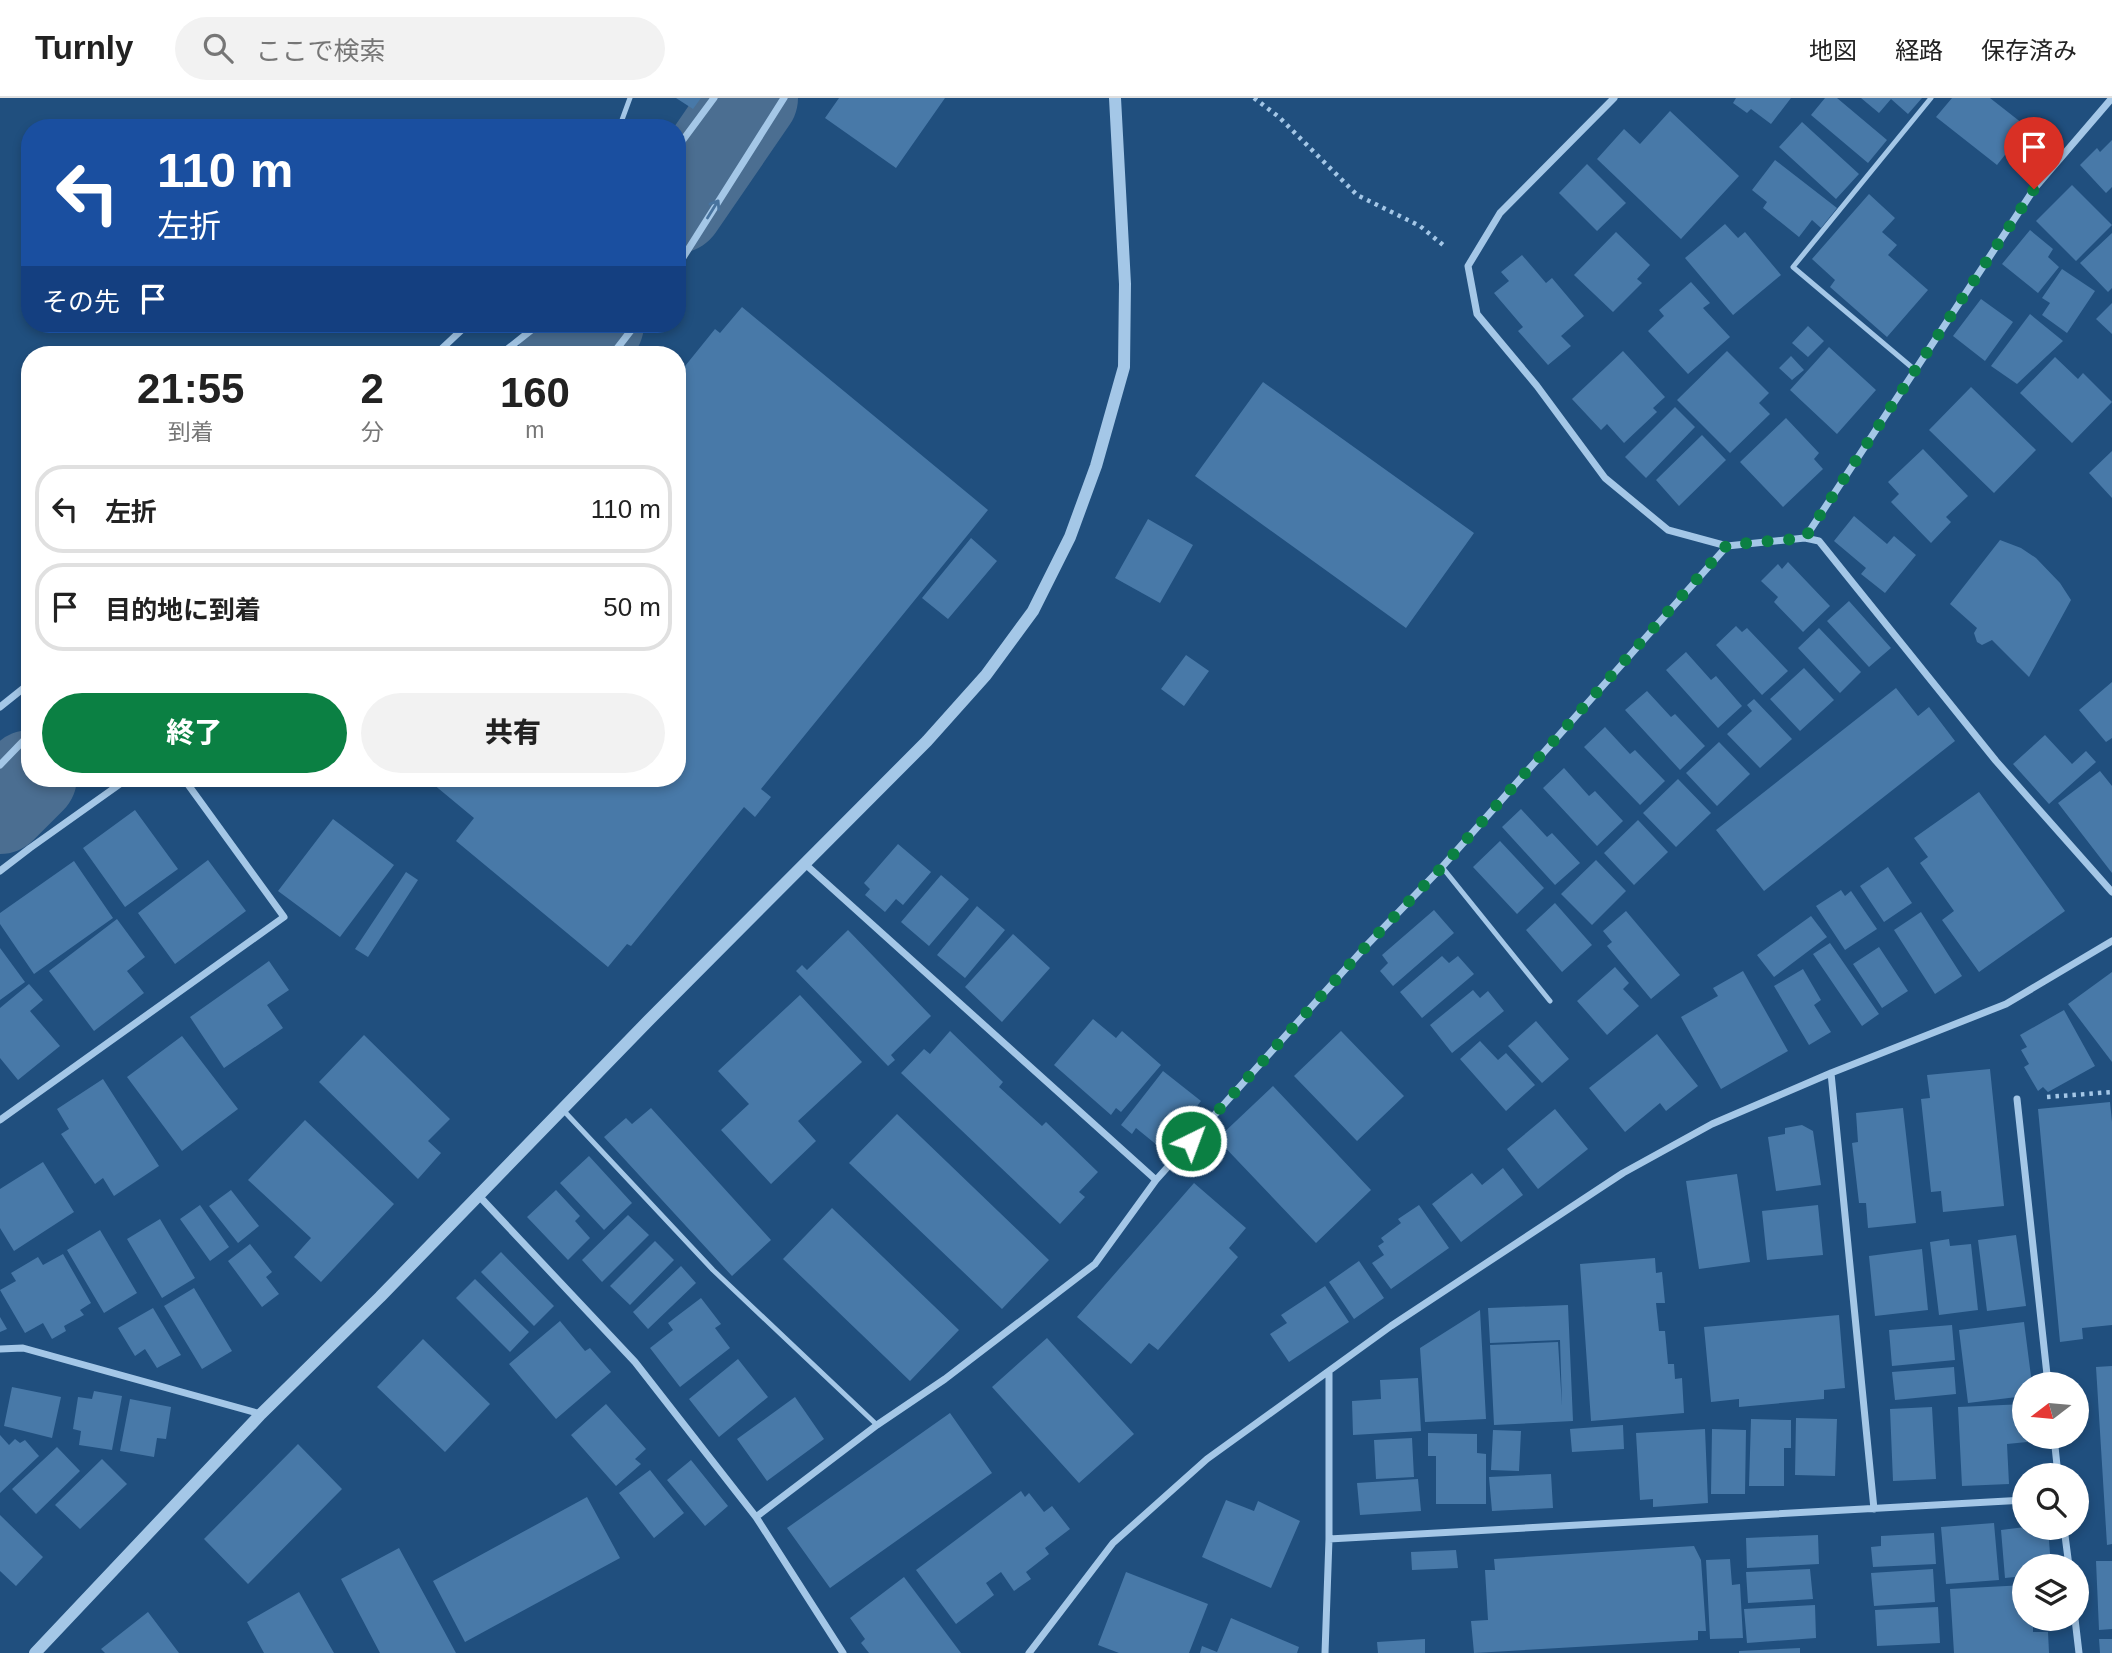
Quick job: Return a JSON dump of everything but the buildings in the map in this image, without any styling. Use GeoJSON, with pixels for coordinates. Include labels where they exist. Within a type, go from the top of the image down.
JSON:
{"type":"FeatureCollection","features":[{"type":"Feature","properties":{"kind":"street"},"geometry":{"type":"LineString","coordinates":[[686,136],[714,98]]}},
{"type":"Feature","properties":{"kind":"street"},"geometry":{"type":"LineString","coordinates":[[686,253],[785,98]]}},
{"type":"Feature","properties":{"kind":"street"},"geometry":{"type":"LineString","coordinates":[[35,1653],[261,1414],[480,1197],[804,863],[927,741],[986,675],[1033,611],[1070,537],[1096,466],[1124,367],[1125,284],[1115,98]]}},
{"type":"Feature","properties":{"kind":"street"},"geometry":{"type":"LineString","coordinates":[[1614,98],[1500,213],[1468,266],[1477,314],[1537,386],[1605,478],[1668,530],[1727,545],[1805,538],[1819,541],[1996,761],[2112,892]]}},
{"type":"Feature","properties":{"kind":"street"},"geometry":{"type":"LineString","coordinates":[[1805,538],[2034,189],[2112,98]]}},
{"type":"Feature","properties":{"kind":"street"},"geometry":{"type":"LineString","coordinates":[[445,346],[458,333]]}},
{"type":"Feature","properties":{"kind":"street"},"geometry":{"type":"LineString","coordinates":[[511,346],[528,333]]}},
{"type":"Feature","properties":{"kind":"street"},"geometry":{"type":"LineString","coordinates":[[756,1517],[877,1425],[945,1379],[1096,1264],[1156,1180],[1367,945],[1442,867],[1727,545]]}},
{"type":"Feature","properties":{"kind":"street"},"geometry":{"type":"LineString","coordinates":[[0,707],[21,690]]}},
{"type":"Feature","properties":{"kind":"street"},"geometry":{"type":"LineString","coordinates":[[0,765],[21,743]]}},
{"type":"Feature","properties":{"kind":"street"},"geometry":{"type":"LineString","coordinates":[[0,871],[116,787]]}},
{"type":"Feature","properties":{"kind":"street"},"geometry":{"type":"LineString","coordinates":[[0,1120],[284,917],[190,787]]}},
{"type":"Feature","properties":{"kind":"street"},"geometry":{"type":"LineString","coordinates":[[804,863],[1156,1180]]}},
{"type":"Feature","properties":{"kind":"street"},"geometry":{"type":"LineString","coordinates":[[1029,1653],[1113,1543],[1207,1459],[1391,1326],[1623,1173],[1712,1124],[1831,1073],[2006,1004],[2112,941]]}},
{"type":"Feature","properties":{"kind":"street"},"geometry":{"type":"LineString","coordinates":[[1831,1073],[1874,1509]]}},
{"type":"Feature","properties":{"kind":"street"},"geometry":{"type":"LineString","coordinates":[[2017,1099],[2047,1372]]}},
{"type":"Feature","properties":{"kind":"street"},"geometry":{"type":"LineString","coordinates":[[480,1197],[635,1362],[756,1517],[843,1653]]}},
{"type":"Feature","properties":{"kind":"street"},"geometry":{"type":"LineString","coordinates":[[0,1349],[23,1348],[261,1414]]}},
{"type":"Feature","properties":{"kind":"street"},"geometry":{"type":"LineString","coordinates":[[1325,1653],[1329,1539],[1329,1372]]}},
{"type":"Feature","properties":{"kind":"street"},"geometry":{"type":"LineString","coordinates":[[1329,1539],[2012,1501]]}},
{"type":"Feature","properties":{"kind":"street"},"geometry":{"type":"LineString","coordinates":[[2076,1631],[2079,1653]]}},
{"type":"Feature","properties":{"kind":"lane"},"geometry":{"type":"LineString","coordinates":[[622,119],[630,98]]}},
{"type":"Feature","properties":{"kind":"lane"},"geometry":{"type":"LineString","coordinates":[[1915,370],[1793,267],[1931,98]]}},
{"type":"Feature","properties":{"kind":"lane"},"geometry":{"type":"LineString","coordinates":[[1442,867],[1550,1001]]}},
{"type":"Feature","properties":{"kind":"lane"},"geometry":{"type":"LineString","coordinates":[[563,1110],[713,1270],[877,1425]]}},
{"type":"Feature","properties":{"kind":"path"},"geometry":{"type":"LineString","coordinates":[[1254,98],[1279,117],[1357,195],[1420,226],[1468,266]]}},
{"type":"Feature","properties":{"kind":"path"},"geometry":{"type":"LineString","coordinates":[[2017,1099],[2112,1092]]}},
{"type":"Feature","properties":{"kind":"waterway"},"geometry":{"type":"LineString","coordinates":[[686,193],[751,98]]}},
{"type":"Feature","properties":{"kind":"waterway"},"geometry":{"type":"LineString","coordinates":[[574,346],[588,333]]}},
{"type":"Feature","properties":{"kind":"waterway"},"geometry":{"type":"LineString","coordinates":[[0,807],[21,786]]}},
{"type":"Feature","properties":{"kind":"route"},"geometry":{"type":"LineString","coordinates":[[1191,1141],[1367,945],[1442,867],[1727,545],[1805,538],[2034,189]]}}]}
